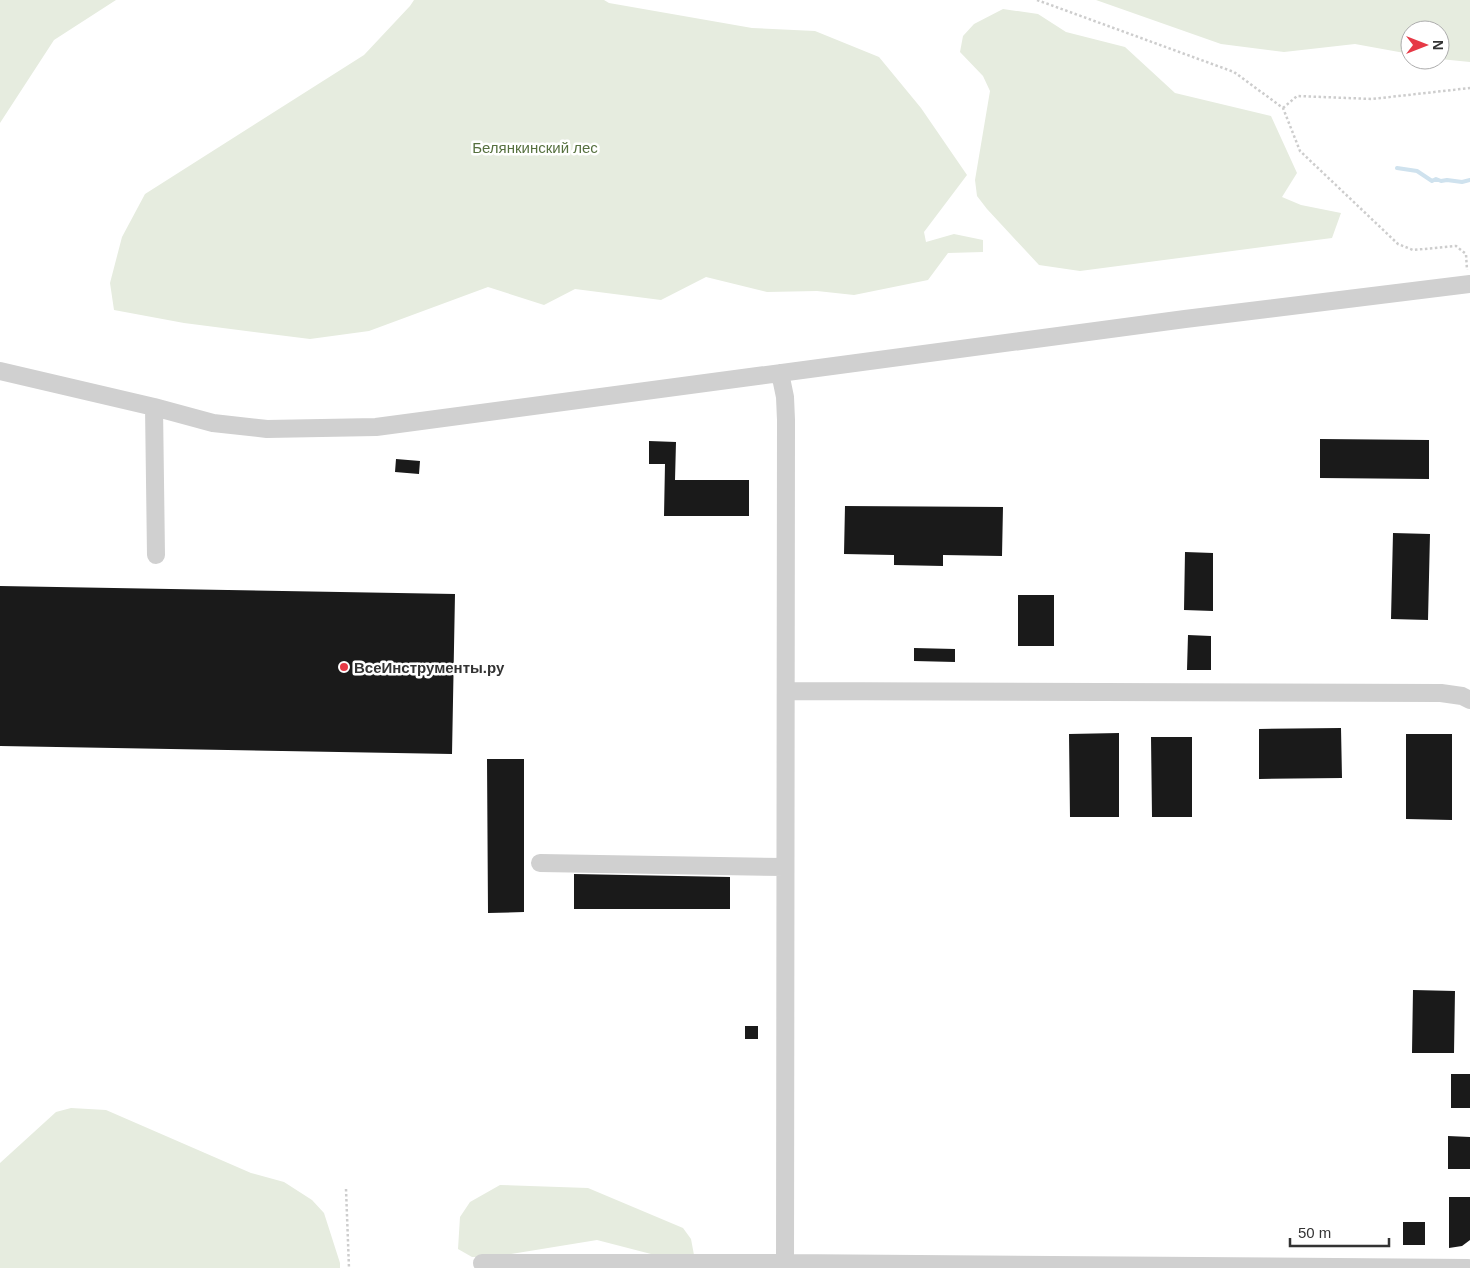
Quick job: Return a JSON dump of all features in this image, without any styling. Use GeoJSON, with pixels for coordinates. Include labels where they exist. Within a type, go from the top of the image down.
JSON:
{"type":"FeatureCollection","features":[{"type":"Feature","properties":{"kind":"street"},"geometry":{"type":"LineString","coordinates":[[0,371],[154,407],[213,423],[267,429],[376,427],[1185,319],[1469,284]]}},
{"type":"Feature","properties":{"kind":"street"},"geometry":{"type":"LineString","coordinates":[[780,373],[785,397],[786,420],[785,1266]]}},
{"type":"Feature","properties":{"kind":"street"},"geometry":{"type":"LineString","coordinates":[[154,407],[156,555]]}},
{"type":"Feature","properties":{"kind":"street"},"geometry":{"type":"LineString","coordinates":[[786,691],[1442,693],[1462,696],[1470,700]]}},
{"type":"Feature","properties":{"kind":"street"},"geometry":{"type":"LineString","coordinates":[[540,863],[784,867]]}},
{"type":"Feature","properties":{"kind":"street"},"geometry":{"type":"LineString","coordinates":[[482,1263],[1468,1268]]}},
{"type":"Feature","properties":{"kind":"path"},"geometry":{"type":"LineString","coordinates":[[1037,0],[1234,72],[1283,108],[1300,151],[1398,244],[1413,250],[1456,246],[1466,254],[1469,284]]}},
{"type":"Feature","properties":{"kind":"path"},"geometry":{"type":"LineString","coordinates":[[1283,108],[1297,96],[1372,99],[1470,88]]}},
{"type":"Feature","properties":{"kind":"path"},"geometry":{"type":"LineString","coordinates":[[346,1189],[348,1268]]}},
{"type":"Feature","properties":{"kind":"green space"},"geometry":{"type":"Polygon","coordinates":[[[0,0],[116,0],[54,40],[0,123],[0,0]]]}},
{"type":"Feature","properties":{"kind":"green space","name":"Белянкинский лес"},"geometry":{"type":"Polygon","coordinates":[[[414,0],[604,0],[609,3],[752,28],[815,31],[879,57],[921,108],[967,175],[924,232],[926,242],[954,234],[983,240],[983,252],[948,253],[928,280],[854,295],[817,291],[767,292],[706,277],[661,300],[575,289],[544,305],[488,287],[369,331],[310,339],[184,323],[114,310],[110,283],[122,237],[145,194],[364,55],[414,0]]]}},
{"type":"Feature","properties":{"kind":"green space"},"geometry":{"type":"Polygon","coordinates":[[[1096,0],[1470,0],[1470,62],[1450,60],[1450,20],[1400,20],[1400,52],[1355,44],[1284,52],[1221,44],[1096,0]]]}},
{"type":"Feature","properties":{"kind":"green space"},"geometry":{"type":"Polygon","coordinates":[[[1003,9],[1038,14],[1066,32],[1125,47],[1175,93],[1271,116],[1297,173],[1282,197],[1301,205],[1341,213],[1332,238],[1080,271],[1039,265],[977,196],[975,180],[990,91],[983,76],[960,52],[963,36],[974,24],[1003,9]]]}},
{"type":"Feature","properties":{"kind":"green space"},"geometry":{"type":"Polygon","coordinates":[[[71,1108],[106,1110],[251,1173],[284,1182],[312,1200],[324,1213],[340,1268],[0,1268],[0,1163],[56,1112],[71,1108]]]}},
{"type":"Feature","properties":{"kind":"green space"},"geometry":{"type":"Polygon","coordinates":[[[500,1185],[588,1188],[683,1228],[691,1239],[694,1255],[678,1261],[597,1240],[492,1257],[472,1257],[458,1249],[460,1217],[470,1202],[500,1185]]]}},
{"type":"Feature","properties":{"kind":"building"},"geometry":{"type":"Polygon","coordinates":[[[1320,439],[1429,440],[1429,479],[1320,478],[1320,439]]]}},
{"type":"Feature","properties":{"kind":"building"},"geometry":{"type":"Polygon","coordinates":[[[649,441],[676,442],[675,480],[749,480],[749,516],[664,516],[665,464],[649,464],[649,441]]]}},
{"type":"Feature","properties":{"kind":"building"},"geometry":{"type":"Polygon","coordinates":[[[396,459],[420,461],[419,474],[395,472],[396,459]]]}},
{"type":"Feature","properties":{"kind":"building"},"geometry":{"type":"Polygon","coordinates":[[[845,506],[1003,507],[1002,556],[943,555],[943,566],[894,565],[894,555],[844,554],[845,506]]]}},
{"type":"Feature","properties":{"kind":"building"},"geometry":{"type":"Polygon","coordinates":[[[1393,533],[1430,534],[1428,620],[1391,619],[1393,533]]]}},
{"type":"Feature","properties":{"kind":"building"},"geometry":{"type":"Polygon","coordinates":[[[1185,552],[1213,553],[1213,611],[1184,610],[1185,552]]]}},
{"type":"Feature","properties":{"kind":"building"},"geometry":{"type":"Polygon","coordinates":[[[0,586],[455,594],[452,754],[0,746],[0,586]]]}},
{"type":"Feature","properties":{"kind":"building"},"geometry":{"type":"Polygon","coordinates":[[[1018,595],[1054,595],[1054,646],[1018,646],[1018,595]]]}},
{"type":"Feature","properties":{"kind":"building"},"geometry":{"type":"Polygon","coordinates":[[[1188,635],[1211,636],[1211,670],[1187,670],[1188,635]]]}},
{"type":"Feature","properties":{"kind":"building"},"geometry":{"type":"Polygon","coordinates":[[[914,648],[955,649],[955,662],[914,661],[914,648]]]}},
{"type":"Feature","properties":{"kind":"building"},"geometry":{"type":"Polygon","coordinates":[[[1341,728],[1342,778],[1259,779],[1259,729],[1341,728]]]}},
{"type":"Feature","properties":{"kind":"building"},"geometry":{"type":"Polygon","coordinates":[[[1119,733],[1119,817],[1070,817],[1069,734],[1119,733]]]}},
{"type":"Feature","properties":{"kind":"building"},"geometry":{"type":"Polygon","coordinates":[[[1406,734],[1452,734],[1452,820],[1406,819],[1406,734]]]}},
{"type":"Feature","properties":{"kind":"building"},"geometry":{"type":"Polygon","coordinates":[[[1151,737],[1192,737],[1192,817],[1152,817],[1151,737]]]}},
{"type":"Feature","properties":{"kind":"building"},"geometry":{"type":"Polygon","coordinates":[[[487,759],[524,759],[524,912],[488,913],[487,759]]]}},
{"type":"Feature","properties":{"kind":"building"},"geometry":{"type":"Polygon","coordinates":[[[574,874],[730,877],[730,909],[574,909],[574,874]]]}},
{"type":"Feature","properties":{"kind":"building"},"geometry":{"type":"Polygon","coordinates":[[[1413,990],[1455,991],[1454,1053],[1412,1053],[1413,990]]]}},
{"type":"Feature","properties":{"kind":"building"},"geometry":{"type":"Polygon","coordinates":[[[745,1026],[758,1026],[758,1039],[745,1039],[745,1026]]]}},
{"type":"Feature","properties":{"kind":"building"},"geometry":{"type":"Polygon","coordinates":[[[1451,1074],[1470,1074],[1470,1108],[1451,1108],[1451,1074]]]}},
{"type":"Feature","properties":{"kind":"building"},"geometry":{"type":"Polygon","coordinates":[[[1448,1136],[1470,1137],[1470,1169],[1448,1169],[1448,1136]]]}},
{"type":"Feature","properties":{"kind":"building"},"geometry":{"type":"Polygon","coordinates":[[[1449,1197],[1470,1197],[1470,1240],[1462,1246],[1449,1248],[1449,1197]]]}},
{"type":"Feature","properties":{"kind":"building"},"geometry":{"type":"Polygon","coordinates":[[[1403,1222],[1425,1222],[1425,1245],[1403,1245],[1403,1222]]]}},
{"type":"Feature","properties":{"kind":"waterway"},"geometry":{"type":"LineString","coordinates":[[1397,168],[1417,171],[1432,181],[1436,179],[1462,182],[1470,180]]}},
{"type":"Feature","properties":{"kind":"place","name":"ВсеИнструменты.ру"},"geometry":{"type":"Point","coordinates":[344,667]}}]}
